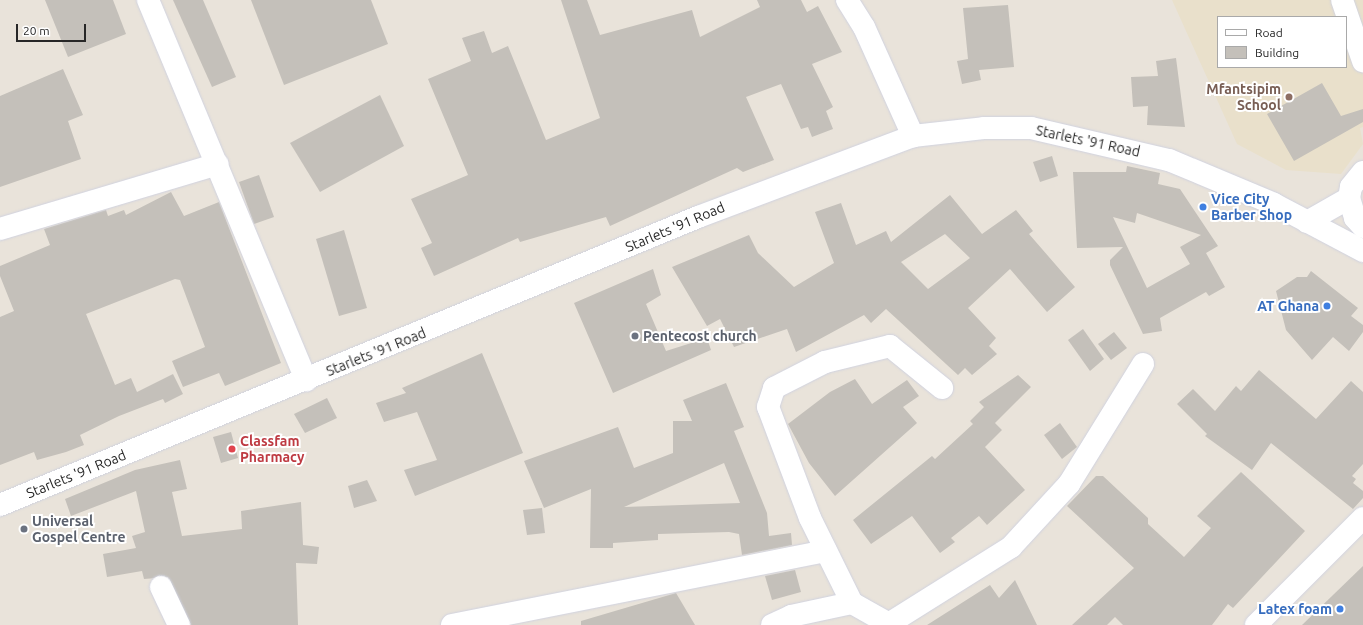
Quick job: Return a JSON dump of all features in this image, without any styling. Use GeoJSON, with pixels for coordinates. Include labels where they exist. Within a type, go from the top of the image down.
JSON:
{"type":"FeatureCollection","features":[{"type":"Feature","properties":{"kind":"street"},"geometry":{"type":"LineString","coordinates":[[148,0],[218,164],[306,380]]}},
{"type":"Feature","properties":{"kind":"street"},"geometry":{"type":"LineString","coordinates":[[847,0],[864,27],[913,136]]}},
{"type":"Feature","properties":{"kind":"street"},"geometry":{"type":"LineString","coordinates":[[1342,0],[1363,61]]}},
{"type":"Feature","properties":{"kind":"street","name":"Starlets '91 Road"},"geometry":{"type":"LineString","coordinates":[[0,505],[306,380],[712,211],[913,136],[984,128],[1031,128],[1078,137],[1169,160],[1307,222],[1363,251]]}},
{"type":"Feature","properties":{"kind":"street"},"geometry":{"type":"LineString","coordinates":[[0,229],[218,164]]}},
{"type":"Feature","properties":{"kind":"street"},"geometry":{"type":"LineString","coordinates":[[1363,172],[1351,187],[1349,198],[1355,218],[1363,227]]}},
{"type":"Feature","properties":{"kind":"street"},"geometry":{"type":"LineString","coordinates":[[1307,222],[1349,198]]}},
{"type":"Feature","properties":{"kind":"street"},"geometry":{"type":"LineString","coordinates":[[942,388],[890,346],[825,362],[774,388],[768,407],[826,551],[852,603],[890,624],[1011,547],[1069,484],[1143,364]]}},
{"type":"Feature","properties":{"kind":"street"},"geometry":{"type":"LineString","coordinates":[[1256,625],[1363,518]]}},
{"type":"Feature","properties":{"kind":"street"},"geometry":{"type":"LineString","coordinates":[[452,625],[826,551]]}},
{"type":"Feature","properties":{"kind":"street"},"geometry":{"type":"LineString","coordinates":[[162,587],[179,625]]}},
{"type":"Feature","properties":{"kind":"street"},"geometry":{"type":"LineString","coordinates":[[772,625],[791,616],[852,603]]}},
{"type":"Feature","properties":{"kind":"shaded area","name":"Mfantsipim School"},"geometry":{"type":"Polygon","coordinates":[[[1172,0],[1363,0],[1363,127],[1360,128],[1363,144],[1341,174],[1286,170],[1237,144],[1172,0]]]}},
{"type":"Feature","properties":{"kind":"building"},"geometry":{"type":"Polygon","coordinates":[[[45,0],[113,0],[126,34],[68,57],[45,0]]]}},
{"type":"Feature","properties":{"kind":"building"},"geometry":{"type":"Polygon","coordinates":[[[173,0],[203,0],[236,77],[212,87],[173,0]]]}},
{"type":"Feature","properties":{"kind":"building"},"geometry":{"type":"Polygon","coordinates":[[[251,0],[371,0],[388,44],[284,85],[251,0]]]}},
{"type":"Feature","properties":{"kind":"building"},"geometry":{"type":"Polygon","coordinates":[[[561,0],[587,0],[600,35],[692,10],[700,37],[760,7],[757,0],[801,0],[807,12],[818,6],[842,52],[812,64],[833,107],[826,111],[833,129],[812,137],[808,127],[801,129],[781,84],[746,97],[774,160],[743,172],[737,168],[610,226],[606,217],[520,242],[518,238],[434,276],[421,248],[432,243],[411,199],[468,175],[428,79],[471,61],[462,38],[484,31],[492,53],[508,46],[546,140],[600,118],[561,0]]]}},
{"type":"Feature","properties":{"kind":"building"},"geometry":{"type":"Polygon","coordinates":[[[1008,5],[1014,67],[979,70],[981,80],[962,84],[957,61],[968,59],[963,8],[1008,5]]]}},
{"type":"Feature","properties":{"kind":"building"},"geometry":{"type":"Polygon","coordinates":[[[1176,58],[1185,127],[1147,125],[1148,106],[1133,107],[1131,77],[1158,76],[1156,61],[1176,58]]]}},
{"type":"Feature","properties":{"kind":"building"},"geometry":{"type":"Polygon","coordinates":[[[63,69],[83,115],[68,121],[81,159],[0,187],[0,96],[63,69]]]}},
{"type":"Feature","properties":{"kind":"building"},"geometry":{"type":"Polygon","coordinates":[[[1322,83],[1341,116],[1363,109],[1363,122],[1294,161],[1267,114],[1322,83]]]}},
{"type":"Feature","properties":{"kind":"building"},"geometry":{"type":"Polygon","coordinates":[[[380,95],[404,146],[320,192],[290,143],[380,95]]]}},
{"type":"Feature","properties":{"kind":"building"},"geometry":{"type":"Polygon","coordinates":[[[1052,156],[1058,176],[1040,182],[1033,162],[1052,156]]]}},
{"type":"Feature","properties":{"kind":"building"},"geometry":{"type":"Polygon","coordinates":[[[1127,166],[1160,173],[1158,184],[1180,189],[1218,246],[1206,253],[1225,287],[1209,296],[1206,292],[1160,318],[1162,331],[1143,334],[1110,265],[1110,260],[1123,247],[1077,248],[1073,172],[1126,172],[1127,166]],[[1137,213],[1135,223],[1113,217],[1147,288],[1190,264],[1180,247],[1201,235],[1137,213]]]}},
{"type":"Feature","properties":{"kind":"building"},"geometry":{"type":"Polygon","coordinates":[[[259,175],[274,217],[254,224],[239,182],[259,175]]]}},
{"type":"Feature","properties":{"kind":"building"},"geometry":{"type":"Polygon","coordinates":[[[171,192],[184,216],[219,202],[281,363],[225,386],[219,373],[183,387],[172,361],[205,347],[180,280],[175,279],[86,314],[115,385],[131,378],[137,392],[173,374],[183,394],[165,403],[163,399],[119,416],[80,435],[84,445],[66,452],[37,460],[34,452],[0,465],[0,317],[14,311],[0,276],[0,266],[50,245],[44,229],[106,210],[108,216],[124,210],[126,215],[171,192]]]}},
{"type":"Feature","properties":{"kind":"building"},"geometry":{"type":"Polygon","coordinates":[[[950,195],[982,234],[1016,210],[1033,231],[1029,234],[1075,287],[1047,312],[1010,269],[968,308],[996,338],[989,346],[997,354],[972,375],[965,368],[958,375],[886,309],[871,323],[864,315],[796,352],[787,329],[734,347],[720,319],[707,326],[672,267],[749,235],[758,253],[794,287],[834,263],[815,212],[841,203],[856,245],[886,231],[891,242],[950,195]],[[945,234],[901,262],[928,289],[970,258],[945,234]]]}},
{"type":"Feature","properties":{"kind":"building"},"geometry":{"type":"Polygon","coordinates":[[[344,230],[367,308],[339,316],[316,239],[344,230]]]}},
{"type":"Feature","properties":{"kind":"building"},"geometry":{"type":"Polygon","coordinates":[[[653,269],[661,295],[646,304],[666,351],[707,338],[711,350],[613,393],[574,303],[653,269]]]}},
{"type":"Feature","properties":{"kind":"building"},"geometry":{"type":"Polygon","coordinates":[[[1311,271],[1358,308],[1351,316],[1363,325],[1363,332],[1349,351],[1333,337],[1312,360],[1286,330],[1276,291],[1297,277],[1307,277],[1311,271]]]}},
{"type":"Feature","properties":{"kind":"building"},"geometry":{"type":"Polygon","coordinates":[[[1083,329],[1104,359],[1090,371],[1068,340],[1083,329]]]}},
{"type":"Feature","properties":{"kind":"building"},"geometry":{"type":"Polygon","coordinates":[[[1114,332],[1127,348],[1111,360],[1098,344],[1114,332]]]}},
{"type":"Feature","properties":{"kind":"building"},"geometry":{"type":"Polygon","coordinates":[[[482,353],[523,453],[415,496],[404,470],[437,460],[417,412],[384,422],[376,403],[406,393],[402,388],[482,353]]]}},
{"type":"Feature","properties":{"kind":"building"},"geometry":{"type":"Polygon","coordinates":[[[1259,370],[1316,419],[1351,381],[1363,392],[1363,464],[1352,476],[1356,479],[1353,483],[1363,491],[1363,498],[1353,509],[1271,443],[1252,470],[1205,436],[1207,434],[1177,404],[1193,389],[1215,411],[1236,386],[1241,391],[1259,370]]]}},
{"type":"Feature","properties":{"kind":"building"},"geometry":{"type":"Polygon","coordinates":[[[1018,375],[1031,387],[995,423],[1002,430],[985,447],[1025,490],[987,525],[979,516],[951,538],[955,542],[940,553],[912,516],[871,544],[853,520],[932,456],[935,459],[973,424],[970,421],[984,407],[979,402],[1018,375]]]}},
{"type":"Feature","properties":{"kind":"building"},"geometry":{"type":"Polygon","coordinates":[[[855,379],[872,404],[907,380],[919,396],[903,407],[917,423],[835,496],[809,463],[788,424],[830,392],[855,379]]]}},
{"type":"Feature","properties":{"kind":"building"},"geometry":{"type":"Polygon","coordinates":[[[726,383],[744,427],[734,431],[767,513],[769,536],[791,533],[792,545],[742,555],[739,534],[729,532],[658,534],[658,540],[613,543],[613,548],[590,548],[591,489],[544,508],[524,461],[618,427],[634,468],[673,453],[673,421],[692,421],[683,400],[726,383]],[[724,463],[624,507],[740,503],[724,463]]]}},
{"type":"Feature","properties":{"kind":"building"},"geometry":{"type":"Polygon","coordinates":[[[327,398],[337,418],[305,433],[294,414],[327,398]]]}},
{"type":"Feature","properties":{"kind":"building"},"geometry":{"type":"Polygon","coordinates":[[[1060,423],[1077,447],[1062,459],[1044,435],[1060,423]]]}},
{"type":"Feature","properties":{"kind":"building"},"geometry":{"type":"Polygon","coordinates":[[[231,432],[238,458],[221,463],[213,437],[231,432]]]}},
{"type":"Feature","properties":{"kind":"building"},"geometry":{"type":"Polygon","coordinates":[[[180,460],[187,489],[172,492],[182,536],[242,529],[241,511],[301,502],[303,545],[319,547],[317,564],[296,563],[298,625],[191,625],[168,577],[144,579],[142,571],[107,577],[103,554],[136,548],[132,536],[145,532],[136,491],[71,516],[65,499],[135,470],[180,460]]]}},
{"type":"Feature","properties":{"kind":"building"},"geometry":{"type":"Polygon","coordinates":[[[1241,472],[1305,531],[1233,608],[1228,604],[1212,625],[1123,625],[1115,617],[1107,625],[1072,625],[1134,568],[1067,506],[1096,476],[1103,476],[1148,518],[1148,524],[1184,557],[1211,528],[1197,516],[1241,472]]]}},
{"type":"Feature","properties":{"kind":"building"},"geometry":{"type":"Polygon","coordinates":[[[367,480],[377,501],[354,508],[348,486],[367,480]]]}},
{"type":"Feature","properties":{"kind":"building"},"geometry":{"type":"Polygon","coordinates":[[[542,508],[545,533],[527,535],[523,510],[542,508]]]}},
{"type":"Feature","properties":{"kind":"building"},"geometry":{"type":"Polygon","coordinates":[[[1363,566],[1363,625],[1302,625],[1363,566]]]}},
{"type":"Feature","properties":{"kind":"building"},"geometry":{"type":"Polygon","coordinates":[[[795,570],[801,592],[772,600],[765,576],[795,570]]]}},
{"type":"Feature","properties":{"kind":"building"},"geometry":{"type":"Polygon","coordinates":[[[1015,580],[1037,625],[927,625],[990,585],[999,598],[1015,580]]]}},
{"type":"Feature","properties":{"kind":"building"},"geometry":{"type":"Polygon","coordinates":[[[676,593],[695,625],[581,625],[581,621],[676,593]]]}},
{"type":"Feature","properties":{"kind":"place","name":"Mfantsipim School"},"geometry":{"type":"Point","coordinates":[1289,97]}},
{"type":"Feature","properties":{"kind":"place","name":"Vice City Barber Shop"},"geometry":{"type":"Point","coordinates":[1203,207]}},
{"type":"Feature","properties":{"kind":"place","name":"AT Ghana"},"geometry":{"type":"Point","coordinates":[1327,306]}},
{"type":"Feature","properties":{"kind":"place","name":"Pentecost church"},"geometry":{"type":"Point","coordinates":[635,336]}},
{"type":"Feature","properties":{"kind":"place","name":"Classfam Pharmacy"},"geometry":{"type":"Point","coordinates":[232,449]}},
{"type":"Feature","properties":{"kind":"place","name":"Universal Gospel Centre"},"geometry":{"type":"Point","coordinates":[24,529]}},
{"type":"Feature","properties":{"kind":"place","name":"Latex foam"},"geometry":{"type":"Point","coordinates":[1340,609]}}]}
